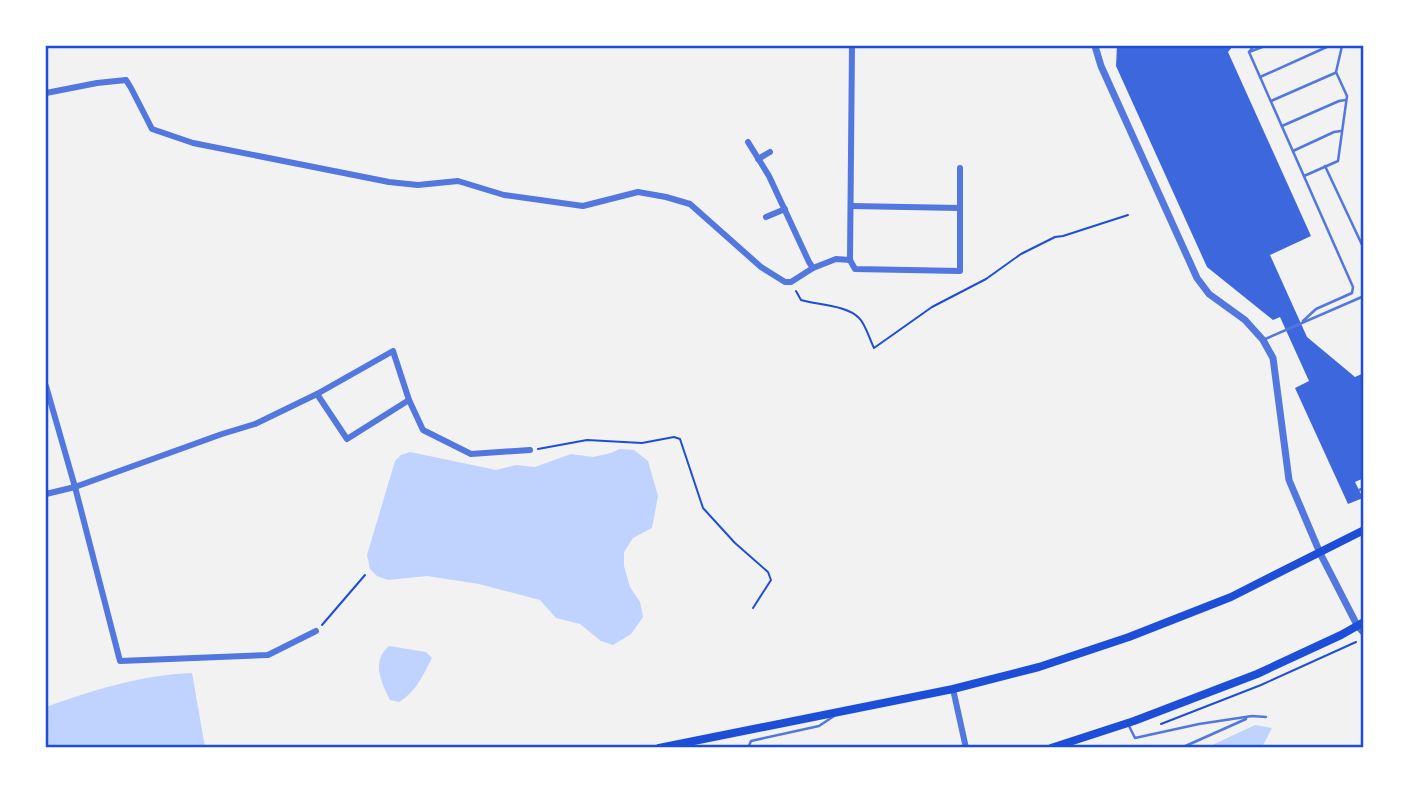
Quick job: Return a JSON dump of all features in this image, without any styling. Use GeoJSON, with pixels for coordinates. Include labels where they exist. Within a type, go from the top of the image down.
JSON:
{"type":"FeatureCollection","features":[{"type":"Feature","properties":{"kind":"main road"},"geometry":{"type":"LineString","coordinates":[[659,747],[840,713],[1039,667],[1129,637],[1231,597],[1363,530]]}},
{"type":"Feature","properties":{"kind":"main road"},"geometry":{"type":"LineString","coordinates":[[1051,747],[1128,723],[1257,674],[1341,635],[1360,623]]}},
{"type":"Feature","properties":{"kind":"street"},"geometry":{"type":"LineString","coordinates":[[852,46],[850,260],[855,269],[960,271],[960,168]]}},
{"type":"Feature","properties":{"kind":"street"},"geometry":{"type":"LineString","coordinates":[[1095,46],[1101,66],[1197,278],[1209,294],[1245,320],[1263,340],[1273,358],[1289,480],[1320,553],[1363,633]]}},
{"type":"Feature","properties":{"kind":"street"},"geometry":{"type":"LineString","coordinates":[[46,93],[126,80],[152,129],[193,143],[388,182],[418,185],[457,181],[504,195],[583,206],[638,192],[666,197],[690,204],[761,267],[785,282],[791,282],[813,268],[836,260],[850,260]]}},
{"type":"Feature","properties":{"kind":"street"},"geometry":{"type":"LineString","coordinates":[[748,142],[769,176],[813,268]]}},
{"type":"Feature","properties":{"kind":"street"},"geometry":{"type":"LineString","coordinates":[[758,159],[770,152]]}},
{"type":"Feature","properties":{"kind":"street"},"geometry":{"type":"LineString","coordinates":[[851,206],[960,208]]}},
{"type":"Feature","properties":{"kind":"street"},"geometry":{"type":"LineString","coordinates":[[766,217],[785,209]]}},
{"type":"Feature","properties":{"kind":"street"},"geometry":{"type":"LineString","coordinates":[[46,494],[75,487],[255,424],[317,394],[393,351],[409,400],[423,430],[471,454],[530,450]]}},
{"type":"Feature","properties":{"kind":"street"},"geometry":{"type":"LineString","coordinates":[[46,386],[120,661],[268,654],[316,631]]}},
{"type":"Feature","properties":{"kind":"street"},"geometry":{"type":"LineString","coordinates":[[317,394],[347,439],[409,400]]}},
{"type":"Feature","properties":{"kind":"street"},"geometry":{"type":"LineString","coordinates":[[953,689],[966,747]]}},
{"type":"Feature","properties":{"kind":"lane"},"geometry":{"type":"LineString","coordinates":[[1249,52],[1254,46]]}},
{"type":"Feature","properties":{"kind":"lane"},"geometry":{"type":"LineString","coordinates":[[1249,52],[1265,46]]}},
{"type":"Feature","properties":{"kind":"lane"},"geometry":{"type":"LineString","coordinates":[[1260,77],[1329,46]]}},
{"type":"Feature","properties":{"kind":"lane"},"geometry":{"type":"LineString","coordinates":[[1304,176],[1338,161],[1347,96],[1336,72],[1342,46]]}},
{"type":"Feature","properties":{"kind":"lane"},"geometry":{"type":"LineString","coordinates":[[1249,52],[1353,287],[1352,293],[1316,309],[1303,321]]}},
{"type":"Feature","properties":{"kind":"lane"},"geometry":{"type":"LineString","coordinates":[[1271,102],[1336,72]]}},
{"type":"Feature","properties":{"kind":"lane"},"geometry":{"type":"LineString","coordinates":[[1282,126],[1346,100]]}},
{"type":"Feature","properties":{"kind":"lane"},"geometry":{"type":"LineString","coordinates":[[1293,151],[1342,131]]}},
{"type":"Feature","properties":{"kind":"lane"},"geometry":{"type":"LineString","coordinates":[[1325,166],[1363,249]]}},
{"type":"Feature","properties":{"kind":"lane"},"geometry":{"type":"LineString","coordinates":[[1263,340],[1363,296]]}},
{"type":"Feature","properties":{"kind":"lane"},"geometry":{"type":"LineString","coordinates":[[748,747],[751,741],[819,726],[840,713]]}},
{"type":"Feature","properties":{"kind":"lane"},"geometry":{"type":"LineString","coordinates":[[1128,723],[1135,738],[1199,724],[1252,716],[1266,717]]}},
{"type":"Feature","properties":{"kind":"lane"},"geometry":{"type":"LineString","coordinates":[[1181,747],[1252,716]]}},
{"type":"Feature","properties":{"kind":"path"},"geometry":{"type":"LineString","coordinates":[[791,282],[801,300],[843,309],[859,318],[874,348],[932,307],[986,279],[1021,254],[1055,237],[1128,215]]}},
{"type":"Feature","properties":{"kind":"path"},"geometry":{"type":"LineString","coordinates":[[530,450],[587,440],[642,443],[674,437],[680,439],[703,508],[735,543],[768,572],[771,580],[753,608]]}},
{"type":"Feature","properties":{"kind":"path"},"geometry":{"type":"LineString","coordinates":[[316,631],[365,575]]}},
{"type":"Feature","properties":{"kind":"water"},"geometry":{"type":"Polygon","coordinates":[[[619,449],[634,450],[648,461],[658,496],[652,528],[633,538],[624,552],[624,566],[630,587],[640,602],[643,617],[631,634],[613,645],[601,641],[580,624],[556,618],[540,600],[479,584],[427,576],[388,580],[377,576],[370,569],[367,555],[395,461],[401,455],[410,452],[496,470],[516,465],[535,467],[571,454],[593,457],[619,449]]]}},
{"type":"Feature","properties":{"kind":"water"},"geometry":{"type":"Polygon","coordinates":[[[389,646],[426,652],[432,658],[415,688],[399,702],[390,700],[379,672],[380,658],[389,646]]]}},
{"type":"Feature","properties":{"kind":"water"},"geometry":{"type":"Polygon","coordinates":[[[192,673],[205,747],[46,747],[46,707],[118,684],[192,673]]]}},
{"type":"Feature","properties":{"kind":"water"},"geometry":{"type":"Polygon","coordinates":[[[1255,725],[1272,728],[1262,747],[1208,747],[1255,725]]]}},
{"type":"Feature","properties":{"kind":"building"},"geometry":{"type":"Polygon","coordinates":[[[1117,46],[1233,46],[1228,52],[1311,236],[1270,255],[1307,337],[1355,377],[1364,373],[1364,478],[1355,482],[1363,498],[1348,504],[1295,388],[1309,381],[1280,317],[1273,320],[1207,267],[1116,66],[1117,46]]]}}]}
